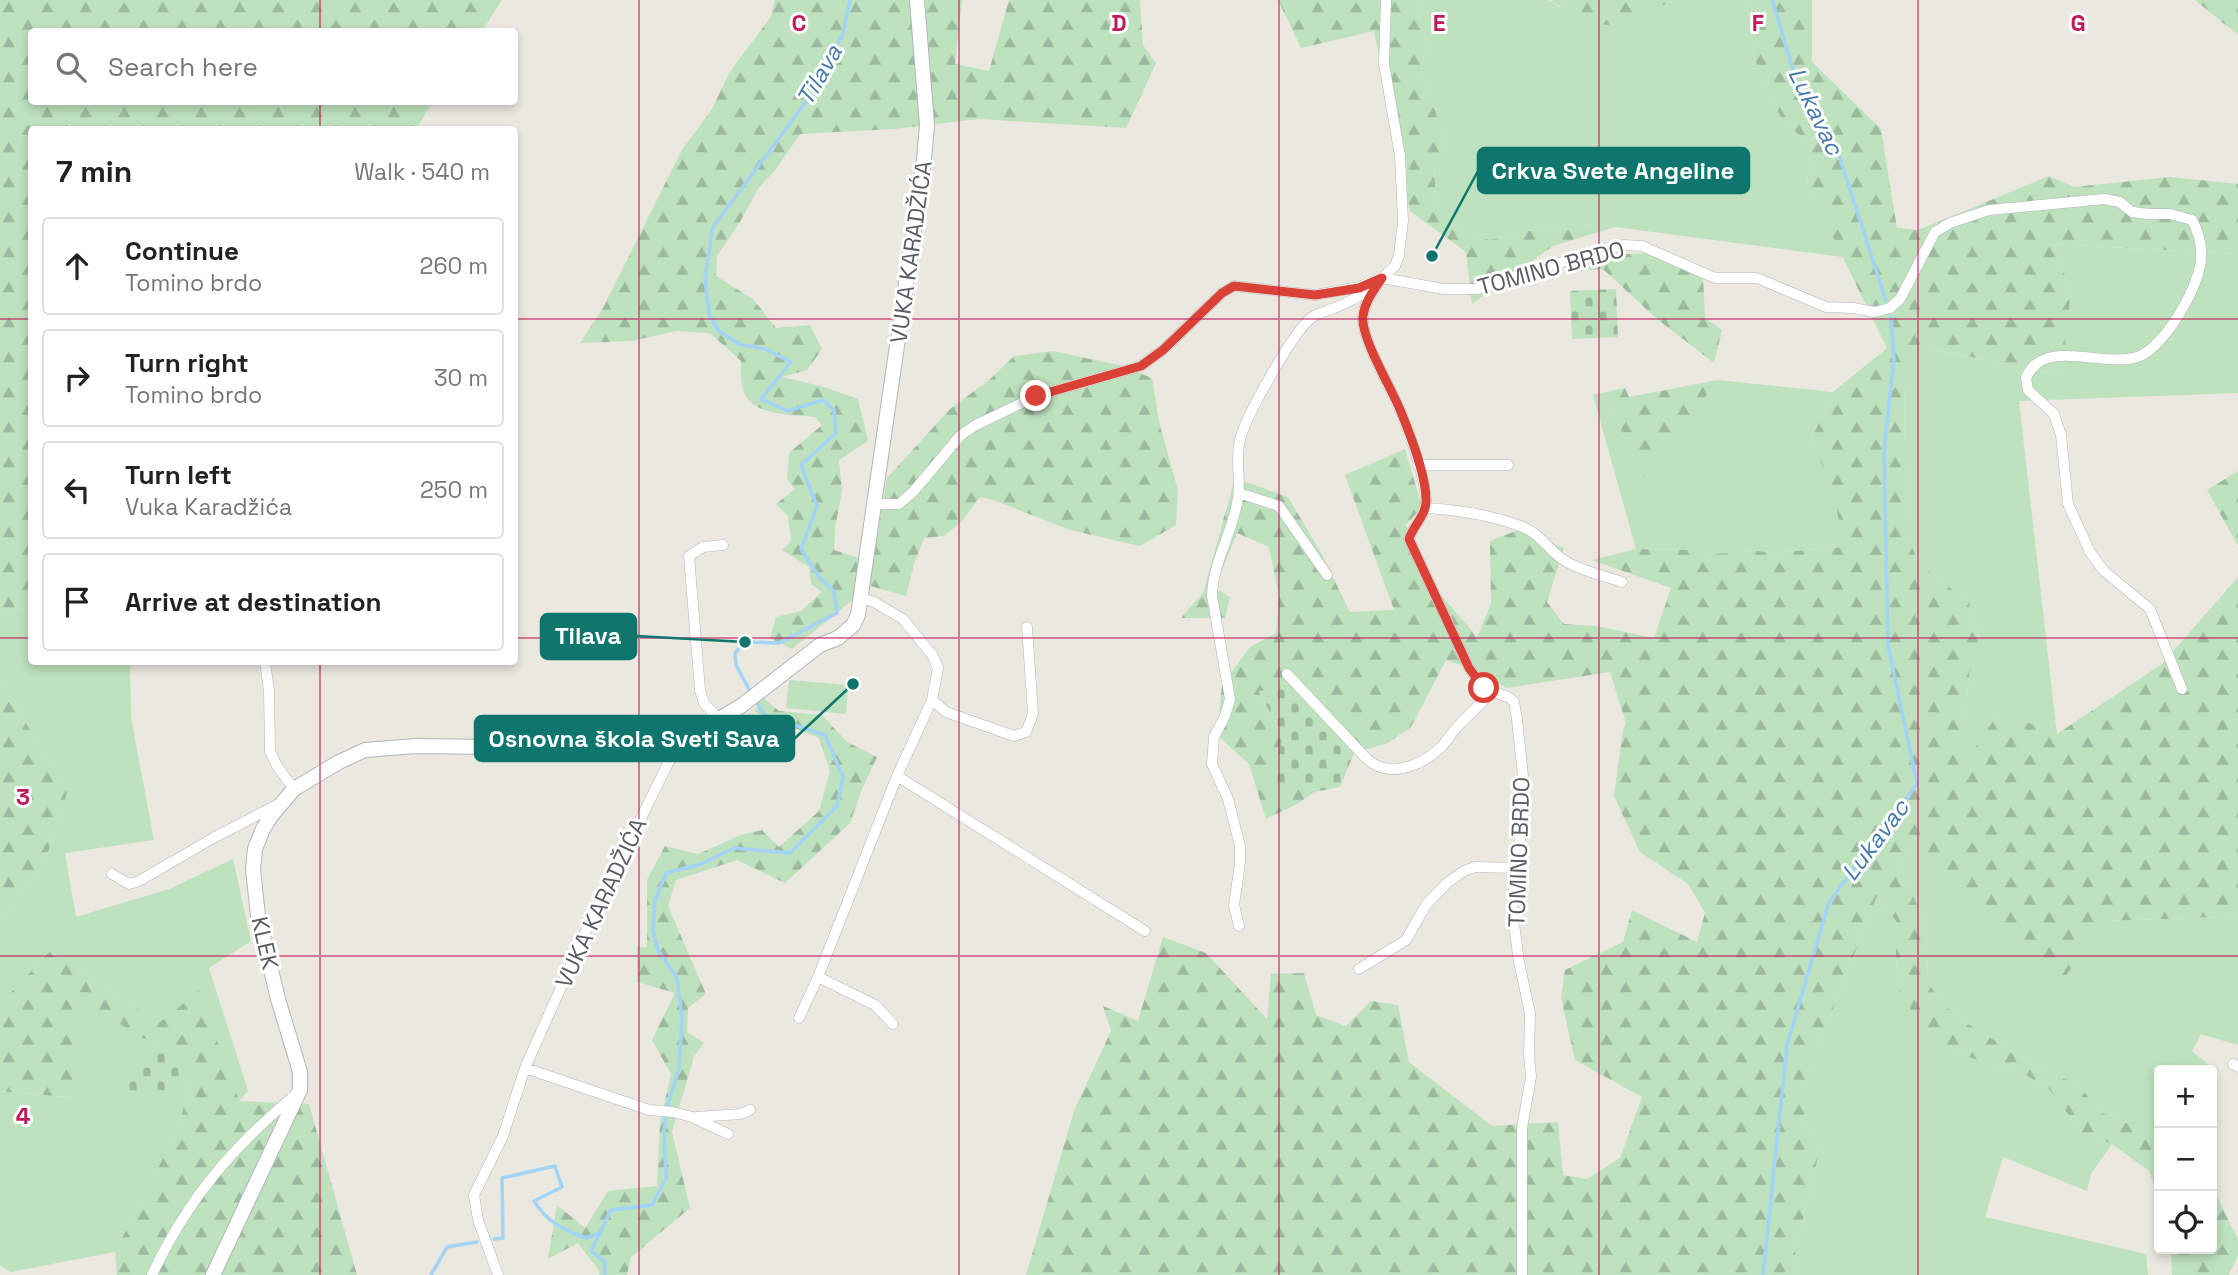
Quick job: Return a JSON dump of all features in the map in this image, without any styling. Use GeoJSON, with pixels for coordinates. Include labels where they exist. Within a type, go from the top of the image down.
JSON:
{"type":"FeatureCollection","features":[{"type":"Feature","properties":{"kind":"street","name":"VUKA KARADŽIĆA"},"geometry":{"type":"LineString","coordinates":[[498,1275],[478,1220],[474,1195],[503,1136],[525,1068],[586,931],[670,759],[682,741],[741,706],[820,645],[838,638],[858,615],[924,159],[927,125],[917,0]]}},
{"type":"Feature","properties":{"kind":"street"},"geometry":{"type":"LineString","coordinates":[[1239,926],[1234,905],[1240,846],[1228,799],[1212,764],[1214,737],[1226,716],[1230,699],[1212,596],[1212,580],[1239,494],[1237,466],[1240,440],[1274,372],[1303,327],[1315,315],[1361,296],[1395,266],[1399,255],[1403,221],[1400,156],[1384,64],[1386,0]]}},
{"type":"Feature","properties":{"kind":"street","name":"TOMINO BRDO"},"geometry":{"type":"LineString","coordinates":[[1382,278],[1444,289],[1477,289],[1604,249],[1623,245],[1642,246],[1715,278],[1757,278],[1826,307],[1875,312],[1890,308],[1900,299],[1935,232],[1950,223],[1989,210],[2104,199],[2120,202],[2132,212],[2170,214],[2192,220],[2198,232],[2202,258],[2192,292],[2164,335],[2142,355],[2117,361],[2056,356],[2035,363],[2026,378],[2028,390],[2054,414],[2061,435],[2068,504],[2090,552],[2104,571],[2150,609],[2182,689]]}},
{"type":"Feature","properties":{"kind":"street"},"geometry":{"type":"LineString","coordinates":[[875,503],[899,504],[913,492],[960,436],[984,421],[1036,396],[1141,366],[1163,350],[1222,293],[1234,286],[1315,295],[1359,288],[1382,278]]}},
{"type":"Feature","properties":{"kind":"street"},"geometry":{"type":"LineString","coordinates":[[1382,278],[1368,299],[1363,319],[1366,335],[1401,411],[1424,485],[1426,508],[1479,514],[1524,528],[1540,538],[1567,563],[1622,582]]}},
{"type":"Feature","properties":{"kind":"street"},"geometry":{"type":"LineString","coordinates":[[1418,464],[1508,466]]}},
{"type":"Feature","properties":{"kind":"street"},"geometry":{"type":"LineString","coordinates":[[1239,494],[1279,506],[1326,575]]}},
{"type":"Feature","properties":{"kind":"street","name":"TOMINO BRDO"},"geometry":{"type":"LineString","coordinates":[[1426,508],[1412,528],[1409,539],[1469,668],[1484,688],[1514,702],[1517,719],[1523,776],[1523,814],[1512,908],[1530,1013],[1531,1077],[1522,1128],[1522,1275]]}},
{"type":"Feature","properties":{"kind":"street"},"geometry":{"type":"LineString","coordinates":[[718,718],[704,703],[699,690],[689,556],[703,547],[723,545]]}},
{"type":"Feature","properties":{"kind":"street"},"geometry":{"type":"LineString","coordinates":[[799,1018],[818,977],[897,776],[932,701],[938,668],[933,656],[903,619],[862,598]]}},
{"type":"Feature","properties":{"kind":"street"},"geometry":{"type":"LineString","coordinates":[[932,701],[946,712],[989,729],[1014,736],[1026,732],[1033,714],[1027,626]]}},
{"type":"Feature","properties":{"kind":"street"},"geometry":{"type":"LineString","coordinates":[[265,665],[269,690],[270,751],[294,789]]}},
{"type":"Feature","properties":{"kind":"street"},"geometry":{"type":"LineString","coordinates":[[1287,674],[1373,764],[1387,771],[1418,762],[1441,748],[1491,692]]}},
{"type":"Feature","properties":{"kind":"street"},"geometry":{"type":"LineString","coordinates":[[112,874],[129,884],[139,881],[284,801],[294,789],[365,750],[416,746],[493,747],[538,744],[624,728],[682,741]]}},
{"type":"Feature","properties":{"kind":"street"},"geometry":{"type":"LineString","coordinates":[[897,776],[1145,931]]}},
{"type":"Feature","properties":{"kind":"street","name":"KLEK"},"geometry":{"type":"LineString","coordinates":[[284,801],[271,816],[255,849],[254,879],[258,916],[278,999],[300,1072],[300,1090]]}},
{"type":"Feature","properties":{"kind":"street"},"geometry":{"type":"LineString","coordinates":[[1359,970],[1406,940],[1426,905],[1447,883],[1464,871],[1475,867],[1518,868]]}},
{"type":"Feature","properties":{"kind":"street"},"geometry":{"type":"LineString","coordinates":[[818,977],[875,1005],[893,1024]]}},
{"type":"Feature","properties":{"kind":"street"},"geometry":{"type":"LineString","coordinates":[[525,1068],[649,1110],[692,1117],[728,1134]]}},
{"type":"Feature","properties":{"kind":"street"},"geometry":{"type":"LineString","coordinates":[[152,1275],[165,1248],[205,1183],[243,1142],[300,1090]]}},
{"type":"Feature","properties":{"kind":"street"},"geometry":{"type":"LineString","coordinates":[[213,1275],[300,1090]]}},
{"type":"Feature","properties":{"kind":"street"},"geometry":{"type":"LineString","coordinates":[[692,1117],[741,1114],[751,1110]]}},
{"type":"Feature","properties":{"kind":"green space"},"geometry":{"type":"Polygon","coordinates":[[[0,0],[502,0],[484,28],[28,28],[28,105],[431,105],[418,126],[28,126],[28,608],[0,610],[0,0]]]}},
{"type":"Feature","properties":{"kind":"green space"},"geometry":{"type":"Polygon","coordinates":[[[775,0],[962,0],[955,64],[989,71],[1009,0],[1140,0],[1143,45],[1156,63],[1126,128],[979,119],[893,129],[800,134],[776,169],[758,189],[717,256],[716,276],[753,299],[776,328],[810,325],[822,349],[807,370],[782,377],[858,399],[868,441],[839,460],[842,491],[834,550],[873,562],[887,478],[950,409],[989,380],[1014,356],[1053,351],[1123,366],[1152,378],[1159,422],[1178,490],[1176,525],[1140,546],[1070,530],[980,497],[961,522],[944,536],[924,538],[906,596],[870,586],[792,649],[770,638],[776,617],[801,611],[822,592],[811,584],[809,567],[782,550],[791,541],[788,516],[776,504],[795,489],[787,479],[789,453],[822,425],[815,417],[786,415],[757,407],[745,394],[742,386],[741,361],[710,333],[676,331],[632,341],[580,343],[603,308],[682,150],[712,109],[729,73],[770,18],[775,0]]]}},
{"type":"Feature","properties":{"kind":"green space"},"geometry":{"type":"Polygon","coordinates":[[[1278,0],[1417,0],[1427,46],[1421,70],[1445,140],[1434,163],[1436,207],[1454,228],[1490,240],[1560,224],[1615,227],[1553,246],[1472,304],[1466,252],[1410,211],[1374,31],[1301,48],[1278,0]]]}},
{"type":"Feature","properties":{"kind":"green space"},"geometry":{"type":"Polygon","coordinates":[[[1417,0],[1547,0],[1559,7],[1650,11],[1675,0],[1746,0],[1758,74],[1783,121],[1811,145],[1807,184],[1843,257],[1615,227],[1560,224],[1490,240],[1454,228],[1436,207],[1434,163],[1445,140],[1421,70],[1427,46],[1417,0]]]}},
{"type":"Feature","properties":{"kind":"green space"},"geometry":{"type":"Polygon","coordinates":[[[1675,0],[1650,11],[1634,27],[1599,24],[1551,2],[1675,0]]]}},
{"type":"Feature","properties":{"kind":"green space"},"geometry":{"type":"Polygon","coordinates":[[[1746,0],[1812,0],[1812,62],[1881,129],[1897,228],[1918,230],[2049,176],[2074,187],[2170,177],[2238,184],[2238,254],[2053,244],[2071,291],[2062,375],[1932,349],[1904,374],[1906,530],[1919,564],[1970,603],[1968,615],[1981,639],[1969,675],[1965,763],[1999,712],[2057,734],[2162,664],[2238,577],[2238,912],[2221,917],[2104,921],[2063,980],[1917,846],[1899,864],[1921,914],[1928,982],[1941,1002],[1962,1020],[2026,1060],[2078,1085],[2102,1113],[2150,1133],[2154,1137],[2154,1184],[2149,1171],[2112,1144],[2082,1133],[2049,1089],[2021,1072],[1982,1062],[1949,1049],[1923,1028],[1900,994],[1896,921],[1877,896],[1800,1093],[1813,1103],[1802,1118],[1820,1148],[1795,1253],[1800,1275],[1026,1275],[1074,1111],[1111,1031],[1103,1006],[1138,1021],[1163,937],[1206,953],[1267,1019],[1271,974],[1304,973],[1316,1015],[1346,1026],[1371,1001],[1398,1005],[1409,1062],[1492,1126],[1558,1122],[1563,1175],[1587,1179],[1620,1158],[1642,1097],[1575,1060],[1561,998],[1565,970],[1623,942],[1632,910],[1697,942],[1705,913],[1688,884],[1640,852],[1614,796],[1626,723],[1610,672],[1507,688],[1469,668],[1446,660],[1411,727],[1388,743],[1354,753],[1295,689],[1259,692],[1283,738],[1301,785],[1314,792],[1299,803],[1266,819],[1249,764],[1217,735],[1222,685],[1250,647],[1276,633],[1279,597],[1269,547],[1237,533],[1215,588],[1230,597],[1225,618],[1181,618],[1203,593],[1235,478],[1288,497],[1321,553],[1350,612],[1394,610],[1345,475],[1405,449],[1422,507],[1406,525],[1441,595],[1477,637],[1491,604],[1490,541],[1518,530],[1564,548],[1547,602],[1564,624],[1596,626],[1654,638],[1671,588],[1592,560],[1636,549],[1690,550],[1713,554],[1758,551],[1773,553],[1842,547],[1835,493],[1811,440],[1833,392],[1887,348],[1807,184],[1811,145],[1783,121],[1758,74],[1746,0]]]}},
{"type":"Feature","properties":{"kind":"green space"},"geometry":{"type":"Polygon","coordinates":[[[2195,0],[2238,0],[2238,35],[2195,0]]]}},
{"type":"Feature","properties":{"kind":"green space"},"geometry":{"type":"Polygon","coordinates":[[[2053,244],[2238,254],[2238,393],[2019,401],[2057,735],[1999,712],[1965,765],[1969,675],[1981,638],[1968,615],[1970,603],[1919,564],[1906,530],[1904,374],[1931,349],[2061,375],[2071,291],[2053,244]]]}},
{"type":"Feature","properties":{"kind":"green space"},"geometry":{"type":"Polygon","coordinates":[[[1654,253],[1703,276],[1705,318],[1722,330],[1714,363],[1657,319],[1603,269],[1565,273],[1599,255],[1654,253]]]}},
{"type":"Feature","properties":{"kind":"green space"},"geometry":{"type":"Polygon","coordinates":[[[1616,289],[1618,337],[1572,339],[1570,291],[1616,289]]]}},
{"type":"Feature","properties":{"kind":"green space"},"geometry":{"type":"Polygon","coordinates":[[[1718,380],[1833,392],[1811,440],[1836,493],[1842,547],[1773,553],[1758,551],[1713,554],[1690,550],[1636,549],[1593,395],[1612,408],[1641,479],[1718,380]]]}},
{"type":"Feature","properties":{"kind":"green space"},"geometry":{"type":"Polygon","coordinates":[[[1718,380],[1641,480],[1612,408],[1593,395],[1625,388],[1629,397],[1718,380]]]}},
{"type":"Feature","properties":{"kind":"green space"},"geometry":{"type":"Polygon","coordinates":[[[2238,471],[2238,546],[2207,490],[2238,471]]]}},
{"type":"Feature","properties":{"kind":"green space"},"geometry":{"type":"Polygon","coordinates":[[[28,608],[28,665],[130,665],[131,718],[154,840],[65,853],[76,917],[169,889],[233,859],[251,941],[209,968],[248,1091],[239,1101],[159,1023],[51,950],[0,1004],[0,921],[45,862],[67,793],[0,678],[0,610],[28,608]]]}},
{"type":"Feature","properties":{"kind":"green space"},"geometry":{"type":"Polygon","coordinates":[[[0,678],[67,793],[45,862],[0,921],[0,678]]]}},
{"type":"Feature","properties":{"kind":"green space"},"geometry":{"type":"Polygon","coordinates":[[[789,680],[848,685],[846,714],[786,708],[789,680]]]}},
{"type":"Feature","properties":{"kind":"green space"},"geometry":{"type":"Polygon","coordinates":[[[1289,686],[1295,689],[1354,753],[1340,787],[1314,792],[1301,785],[1268,783],[1283,738],[1259,691],[1289,686]]]}},
{"type":"Feature","properties":{"kind":"green space"},"geometry":{"type":"Polygon","coordinates":[[[761,696],[779,711],[822,715],[847,742],[877,757],[850,823],[785,883],[737,860],[676,880],[668,906],[706,994],[688,1008],[687,1032],[704,1043],[694,1056],[672,1132],[690,1208],[631,1257],[627,1275],[599,1275],[600,1272],[578,1243],[548,1259],[557,1205],[585,1228],[608,1191],[657,1186],[660,1122],[671,1074],[652,1040],[675,993],[637,982],[637,947],[647,947],[647,880],[665,846],[698,854],[741,835],[762,830],[779,847],[819,811],[830,771],[819,738],[755,712],[761,696]]]}},
{"type":"Feature","properties":{"kind":"green space"},"geometry":{"type":"Polygon","coordinates":[[[1917,846],[1981,903],[2104,921],[2221,917],[2238,912],[2238,1045],[2201,1034],[2192,1051],[2209,1065],[2154,1065],[2154,1137],[2102,1113],[2078,1085],[2026,1060],[1962,1020],[1941,1002],[1928,982],[1921,914],[1899,864],[1917,846]]]}},
{"type":"Feature","properties":{"kind":"green space"},"geometry":{"type":"Polygon","coordinates":[[[1877,896],[1896,921],[1900,994],[1949,1049],[1982,1062],[2021,1072],[2049,1089],[2082,1133],[2112,1144],[2091,1174],[2087,1191],[2003,1157],[1985,1217],[2146,1254],[2148,1275],[1800,1275],[1795,1253],[1820,1148],[1802,1118],[1800,1093],[1877,896]]]}},
{"type":"Feature","properties":{"kind":"green space"},"geometry":{"type":"Polygon","coordinates":[[[51,950],[159,1023],[199,991],[239,1101],[309,1104],[357,1275],[117,1275],[115,1252],[181,1123],[188,1075],[160,1048],[75,997],[75,1098],[0,1091],[0,1004],[51,950]]]}},
{"type":"Feature","properties":{"kind":"green space"},"geometry":{"type":"Polygon","coordinates":[[[75,996],[160,1048],[188,1075],[181,1123],[115,1252],[10,1272],[0,1265],[0,1091],[74,1098],[75,996]]]}},
{"type":"Feature","properties":{"kind":"green space"},"geometry":{"type":"Polygon","coordinates":[[[160,1048],[188,1075],[158,1105],[144,1091],[137,1098],[124,1085],[160,1048]]]}},
{"type":"Feature","properties":{"kind":"green space"},"geometry":{"type":"Polygon","coordinates":[[[2217,1196],[2238,1240],[2238,1255],[2229,1275],[2172,1275],[2171,1254],[2217,1254],[2217,1196]]]}},
{"type":"Feature","properties":{"kind":"waterway","name":"Tilava"},"geometry":{"type":"LineString","coordinates":[[751,693],[736,665],[735,653],[745,642],[779,643],[837,613],[834,591],[820,578],[801,549],[817,506],[801,465],[836,433],[834,410],[823,400],[788,411],[761,399],[791,362],[765,349],[739,344],[719,331],[709,314],[705,278],[713,227],[817,87],[843,34],[850,0]]}},
{"type":"Feature","properties":{"kind":"waterway","name":"Lukavac"},"geometry":{"type":"LineString","coordinates":[[1772,0],[1798,86],[1835,143],[1886,301]]}},
{"type":"Feature","properties":{"kind":"waterway","name":"Lukavac"},"geometry":{"type":"LineString","coordinates":[[1763,1275],[1787,1045],[1829,902],[1917,784],[1888,645],[1884,452],[1894,358],[1891,317]]}},
{"type":"Feature","properties":{"kind":"waterway","name":"Tilava"},"geometry":{"type":"LineString","coordinates":[[605,1275],[604,1261],[591,1251],[611,1210],[652,1205],[666,1178],[664,1131],[668,1104],[679,1068],[682,1018],[677,978],[658,950],[653,931],[655,901],[666,873],[701,864],[734,848],[790,853],[837,806],[843,777],[825,735],[764,715],[755,699]]}},
{"type":"Feature","properties":{"kind":"waterway"},"geometry":{"type":"LineString","coordinates":[[494,1239],[503,1238],[502,1178],[555,1166],[562,1187],[534,1201],[550,1220],[563,1228],[586,1238],[600,1233]]}},
{"type":"Feature","properties":{"kind":"waterway"},"geometry":{"type":"LineString","coordinates":[[431,1275],[447,1247],[477,1242]]}},
{"type":"Feature","properties":{"kind":"place","name":"Crkva Svete Angeline"},"geometry":{"type":"Point","coordinates":[1432,256]}},
{"type":"Feature","properties":{"kind":"place","name":"Tilava"},"geometry":{"type":"Point","coordinates":[745,642]}},
{"type":"Feature","properties":{"kind":"place","name":"Osnovna škola Sveti Sava"},"geometry":{"type":"Point","coordinates":[853,684]}},
{"type":"Feature","properties":{"kind":"route"},"geometry":{"type":"LineString","coordinates":[[1036,396],[1141,366],[1163,350],[1222,293],[1234,286],[1315,295],[1359,288],[1382,278],[1368,299],[1363,319],[1366,335],[1401,411],[1424,485],[1426,508],[1412,528],[1409,539],[1469,668],[1484,688]]}}]}
